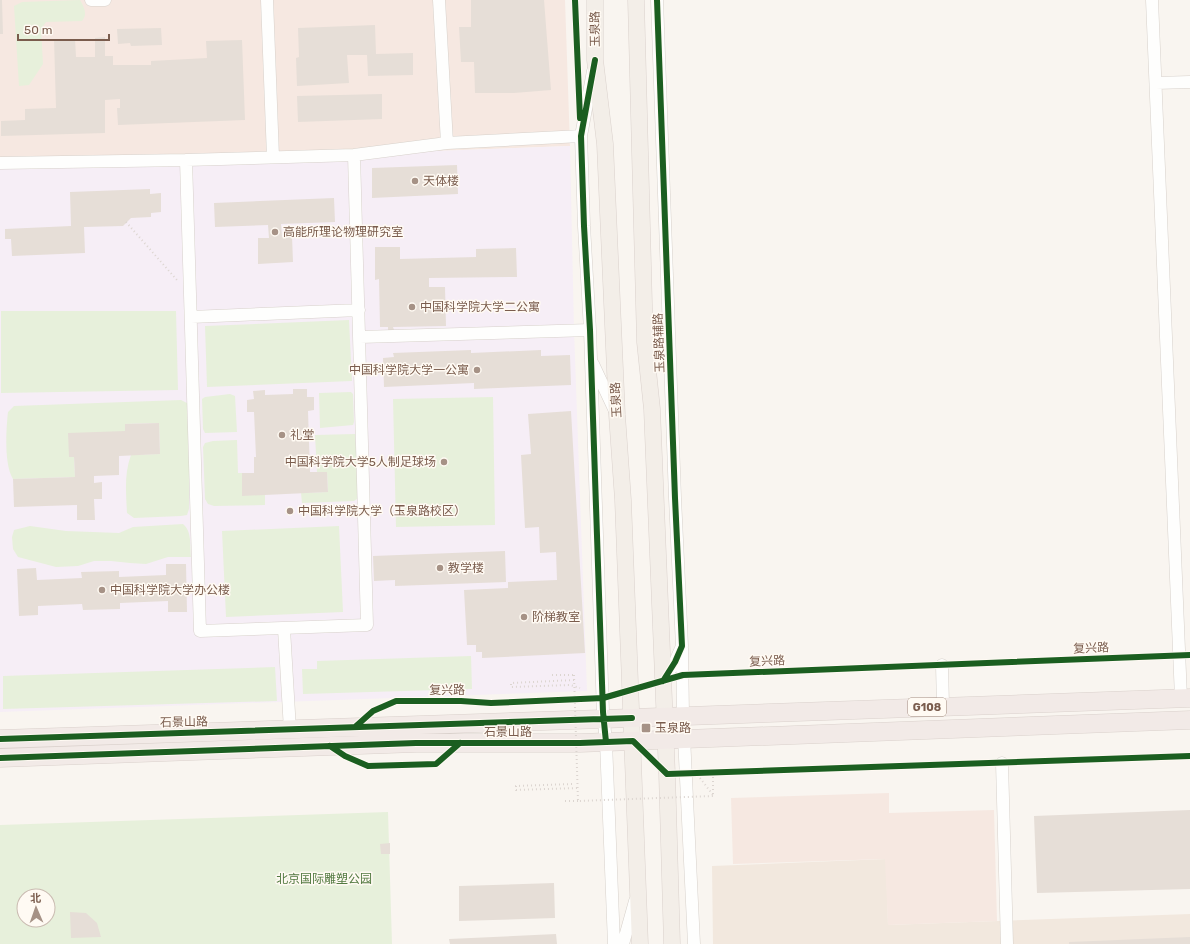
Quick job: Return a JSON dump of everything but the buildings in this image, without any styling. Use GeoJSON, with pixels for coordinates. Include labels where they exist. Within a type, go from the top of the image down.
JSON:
{"type":"FeatureCollection","features":[{"type":"Feature","properties":{"kind":"highway","name":"G108"},"geometry":{"type":"LineString","coordinates":[[632,718],[1185,698]]}},
{"type":"Feature","properties":{"kind":"highway","name":"石景山路"},"geometry":{"type":"LineString","coordinates":[[0,739],[632,718]]}},
{"type":"Feature","properties":{"kind":"highway","name":"G108"},"geometry":{"type":"LineString","coordinates":[[633,741],[1190,720]]}},
{"type":"Feature","properties":{"kind":"highway","name":"石景山路"},"geometry":{"type":"LineString","coordinates":[[0,758],[416,743],[633,741]]}},
{"type":"Feature","properties":{"kind":"main road","name":"玉泉路"},"geometry":{"type":"LineString","coordinates":[[595,0],[595,60],[605,144],[616,414],[623,500],[640,944]]}},
{"type":"Feature","properties":{"kind":"main road"},"geometry":{"type":"LineString","coordinates":[[636,0],[645,342],[652,409],[666,740],[672,944]]}},
{"type":"Feature","properties":{"kind":"street"},"geometry":{"type":"LineString","coordinates":[[91,0],[105,0]]}},
{"type":"Feature","properties":{"kind":"street"},"geometry":{"type":"LineString","coordinates":[[267,0],[273,157]]}},
{"type":"Feature","properties":{"kind":"street"},"geometry":{"type":"LineString","coordinates":[[440,0],[447,143]]}},
{"type":"Feature","properties":{"kind":"street","name":"玉泉路辅路"},"geometry":{"type":"LineString","coordinates":[[658,0],[675,490],[682,646],[675,662],[663,680]]}},
{"type":"Feature","properties":{"kind":"street"},"geometry":{"type":"LineString","coordinates":[[1152,0],[1178,655],[1185,698]]}},
{"type":"Feature","properties":{"kind":"street"},"geometry":{"type":"LineString","coordinates":[[595,60],[581,136],[590,330],[603,719],[606,742],[614,944]]}},
{"type":"Feature","properties":{"kind":"street"},"geometry":{"type":"LineString","coordinates":[[1156,83],[1190,82]]}},
{"type":"Feature","properties":{"kind":"street"},"geometry":{"type":"LineString","coordinates":[[0,163],[186,160],[354,154],[447,143],[581,136]]}},
{"type":"Feature","properties":{"kind":"street"},"geometry":{"type":"LineString","coordinates":[[186,160],[200,631],[284,629],[367,625],[354,154]]}},
{"type":"Feature","properties":{"kind":"street"},"geometry":{"type":"LineString","coordinates":[[191,317],[359,310]]}},
{"type":"Feature","properties":{"kind":"street"},"geometry":{"type":"LineString","coordinates":[[360,337],[590,330]]}},
{"type":"Feature","properties":{"kind":"street"},"geometry":{"type":"LineString","coordinates":[[590,357],[616,414]]}},
{"type":"Feature","properties":{"kind":"street"},"geometry":{"type":"LineString","coordinates":[[284,629],[290,730]]}},
{"type":"Feature","properties":{"kind":"street"},"geometry":{"type":"LineString","coordinates":[[682,646],[683,716],[694,944]]}},
{"type":"Feature","properties":{"kind":"street"},"geometry":{"type":"LineString","coordinates":[[942,665],[943,706]]}},
{"type":"Feature","properties":{"kind":"street"},"geometry":{"type":"LineString","coordinates":[[1002,763],[1008,944]]}},
{"type":"Feature","properties":{"kind":"street"},"geometry":{"type":"LineString","coordinates":[[623,944],[638,888]]}},
{"type":"Feature","properties":{"kind":"path"},"geometry":{"type":"LineString","coordinates":[[126,222],[190,295]]}},
{"type":"Feature","properties":{"kind":"path"},"geometry":{"type":"LineString","coordinates":[[552,675],[574,675],[578,801]]}},
{"type":"Feature","properties":{"kind":"path"},"geometry":{"type":"LineString","coordinates":[[574,680],[511,683],[511,687],[570,685],[580,688]]}},
{"type":"Feature","properties":{"kind":"path"},"geometry":{"type":"LineString","coordinates":[[571,699],[579,699]]}},
{"type":"Feature","properties":{"kind":"path"},"geometry":{"type":"LineString","coordinates":[[713,773],[713,796]]}},
{"type":"Feature","properties":{"kind":"path"},"geometry":{"type":"LineString","coordinates":[[686,774],[721,773]]}},
{"type":"Feature","properties":{"kind":"path"},"geometry":{"type":"LineString","coordinates":[[700,778],[713,796]]}},
{"type":"Feature","properties":{"kind":"path"},"geometry":{"type":"LineString","coordinates":[[572,784],[516,786],[516,790],[577,788]]}},
{"type":"Feature","properties":{"kind":"path"},"geometry":{"type":"LineString","coordinates":[[565,801],[713,796]]}},
{"type":"Feature","properties":{"kind":"shaded area"},"geometry":{"type":"Polygon","coordinates":[[[0,0],[565,0],[570,146],[273,157],[0,163],[0,0]]]}},
{"type":"Feature","properties":{"kind":"shaded area","name":"中国科学院大学（玉泉路校区）"},"geometry":{"type":"Polygon","coordinates":[[[570,146],[574,330],[587,691],[0,712],[0,163],[273,157],[570,146]]]}},
{"type":"Feature","properties":{"kind":"shaded area"},"geometry":{"type":"Polygon","coordinates":[[[889,793],[889,813],[994,810],[997,921],[888,925],[885,859],[733,864],[731,798],[889,793]]]}},
{"type":"Feature","properties":{"kind":"shaded area"},"geometry":{"type":"Polygon","coordinates":[[[886,859],[888,925],[1190,914],[1190,944],[713,944],[712,866],[886,859]]]}},
{"type":"Feature","properties":{"kind":"green space"},"geometry":{"type":"Polygon","coordinates":[[[80,0],[85,13],[82,21],[46,22],[41,29],[43,64],[29,85],[19,86],[14,6],[22,2],[80,0]]]}},
{"type":"Feature","properties":{"kind":"green space"},"geometry":{"type":"Polygon","coordinates":[[[1,311],[176,311],[178,390],[1,393],[1,311]]]}},
{"type":"Feature","properties":{"kind":"green space"},"geometry":{"type":"Polygon","coordinates":[[[349,320],[352,381],[207,387],[205,326],[349,320]]]}},
{"type":"Feature","properties":{"kind":"green space"},"geometry":{"type":"Polygon","coordinates":[[[351,392],[353,394],[353,425],[320,428],[319,393],[351,392]]]}},
{"type":"Feature","properties":{"kind":"green space"},"geometry":{"type":"Polygon","coordinates":[[[230,394],[235,396],[237,432],[205,433],[203,429],[202,399],[205,397],[230,394]]]}},
{"type":"Feature","properties":{"kind":"green space","name":"中国科学院大学5人制足球场"},"geometry":{"type":"Polygon","coordinates":[[[493,397],[495,525],[396,527],[393,399],[493,397]]]}},
{"type":"Feature","properties":{"kind":"green space"},"geometry":{"type":"Polygon","coordinates":[[[181,400],[187,403],[189,410],[189,509],[187,515],[134,518],[127,513],[126,476],[131,455],[160,454],[159,423],[125,424],[125,431],[69,457],[74,457],[75,477],[13,479],[10,473],[6,447],[7,428],[8,412],[14,406],[181,400]]]}},
{"type":"Feature","properties":{"kind":"green space"},"geometry":{"type":"Polygon","coordinates":[[[355,434],[359,491],[357,499],[354,501],[302,503],[301,493],[328,492],[327,472],[317,472],[315,435],[355,434]]]}},
{"type":"Feature","properties":{"kind":"green space"},"geometry":{"type":"Polygon","coordinates":[[[237,440],[238,473],[242,473],[242,495],[265,495],[265,505],[214,506],[208,504],[205,499],[203,447],[205,443],[213,441],[237,440]]]}},
{"type":"Feature","properties":{"kind":"green space"},"geometry":{"type":"Polygon","coordinates":[[[183,524],[189,535],[191,557],[168,557],[146,564],[94,561],[78,566],[56,567],[18,557],[13,549],[12,537],[14,530],[30,526],[66,531],[119,533],[133,527],[183,524]]]}},
{"type":"Feature","properties":{"kind":"green space"},"geometry":{"type":"Polygon","coordinates":[[[339,526],[343,612],[226,617],[222,531],[339,526]]]}},
{"type":"Feature","properties":{"kind":"green space"},"geometry":{"type":"Polygon","coordinates":[[[471,656],[472,689],[303,694],[302,669],[317,669],[317,661],[471,656]]]}},
{"type":"Feature","properties":{"kind":"green space"},"geometry":{"type":"Polygon","coordinates":[[[275,667],[277,701],[3,709],[3,676],[275,667]]]}},
{"type":"Feature","properties":{"kind":"green space","name":"北京国际雕塑公园"},"geometry":{"type":"Polygon","coordinates":[[[388,812],[392,944],[0,944],[0,825],[388,812]]]}},
{"type":"Feature","properties":{"kind":"cycle path"},"geometry":{"type":"LineString","coordinates":[[575,0],[580,118]]}},
{"type":"Feature","properties":{"kind":"cycle path"},"geometry":{"type":"LineString","coordinates":[[657,0],[675,498],[682,646],[675,662],[663,681]]}},
{"type":"Feature","properties":{"kind":"cycle path"},"geometry":{"type":"LineString","coordinates":[[595,60],[581,136],[590,330],[603,712],[606,742]]}},
{"type":"Feature","properties":{"kind":"cycle path","name":"复兴路"},"geometry":{"type":"LineString","coordinates":[[355,727],[373,711],[396,701],[461,701],[491,703],[603,698],[683,675],[1190,655]]}},
{"type":"Feature","properties":{"kind":"cycle path"},"geometry":{"type":"LineString","coordinates":[[0,739],[632,718]]}},
{"type":"Feature","properties":{"kind":"cycle path"},"geometry":{"type":"LineString","coordinates":[[0,758],[416,743],[580,743],[633,741],[667,774],[1190,756]]}},
{"type":"Feature","properties":{"kind":"cycle path"},"geometry":{"type":"LineString","coordinates":[[330,746],[345,756],[368,766],[436,764],[460,743]]}},
{"type":"Feature","properties":{"kind":"place","name":"天体楼"},"geometry":{"type":"Point","coordinates":[415,181]}},
{"type":"Feature","properties":{"kind":"place","name":"高能所理论物理研究室"},"geometry":{"type":"Point","coordinates":[275,232]}},
{"type":"Feature","properties":{"kind":"place","name":"中国科学院大学二公寓"},"geometry":{"type":"Point","coordinates":[412,307]}},
{"type":"Feature","properties":{"kind":"place","name":"中国科学院大学一公寓"},"geometry":{"type":"Point","coordinates":[477,370]}},
{"type":"Feature","properties":{"kind":"place","name":"礼堂"},"geometry":{"type":"Point","coordinates":[282,435]}},
{"type":"Feature","properties":{"kind":"place","name":"中国科学院大学5人制足球场"},"geometry":{"type":"Point","coordinates":[444,462]}},
{"type":"Feature","properties":{"kind":"place","name":"中国科学院大学（玉泉路校区）"},"geometry":{"type":"Point","coordinates":[290,511]}},
{"type":"Feature","properties":{"kind":"place","name":"教学楼"},"geometry":{"type":"Point","coordinates":[440,568]}},
{"type":"Feature","properties":{"kind":"place","name":"中国科学院大学办公楼"},"geometry":{"type":"Point","coordinates":[102,590]}},
{"type":"Feature","properties":{"kind":"place","name":"阶梯教室"},"geometry":{"type":"Point","coordinates":[524,617]}},
{"type":"Feature","properties":{"kind":"place","name":"玉泉路"},"geometry":{"type":"Point","coordinates":[646,728]}}]}
